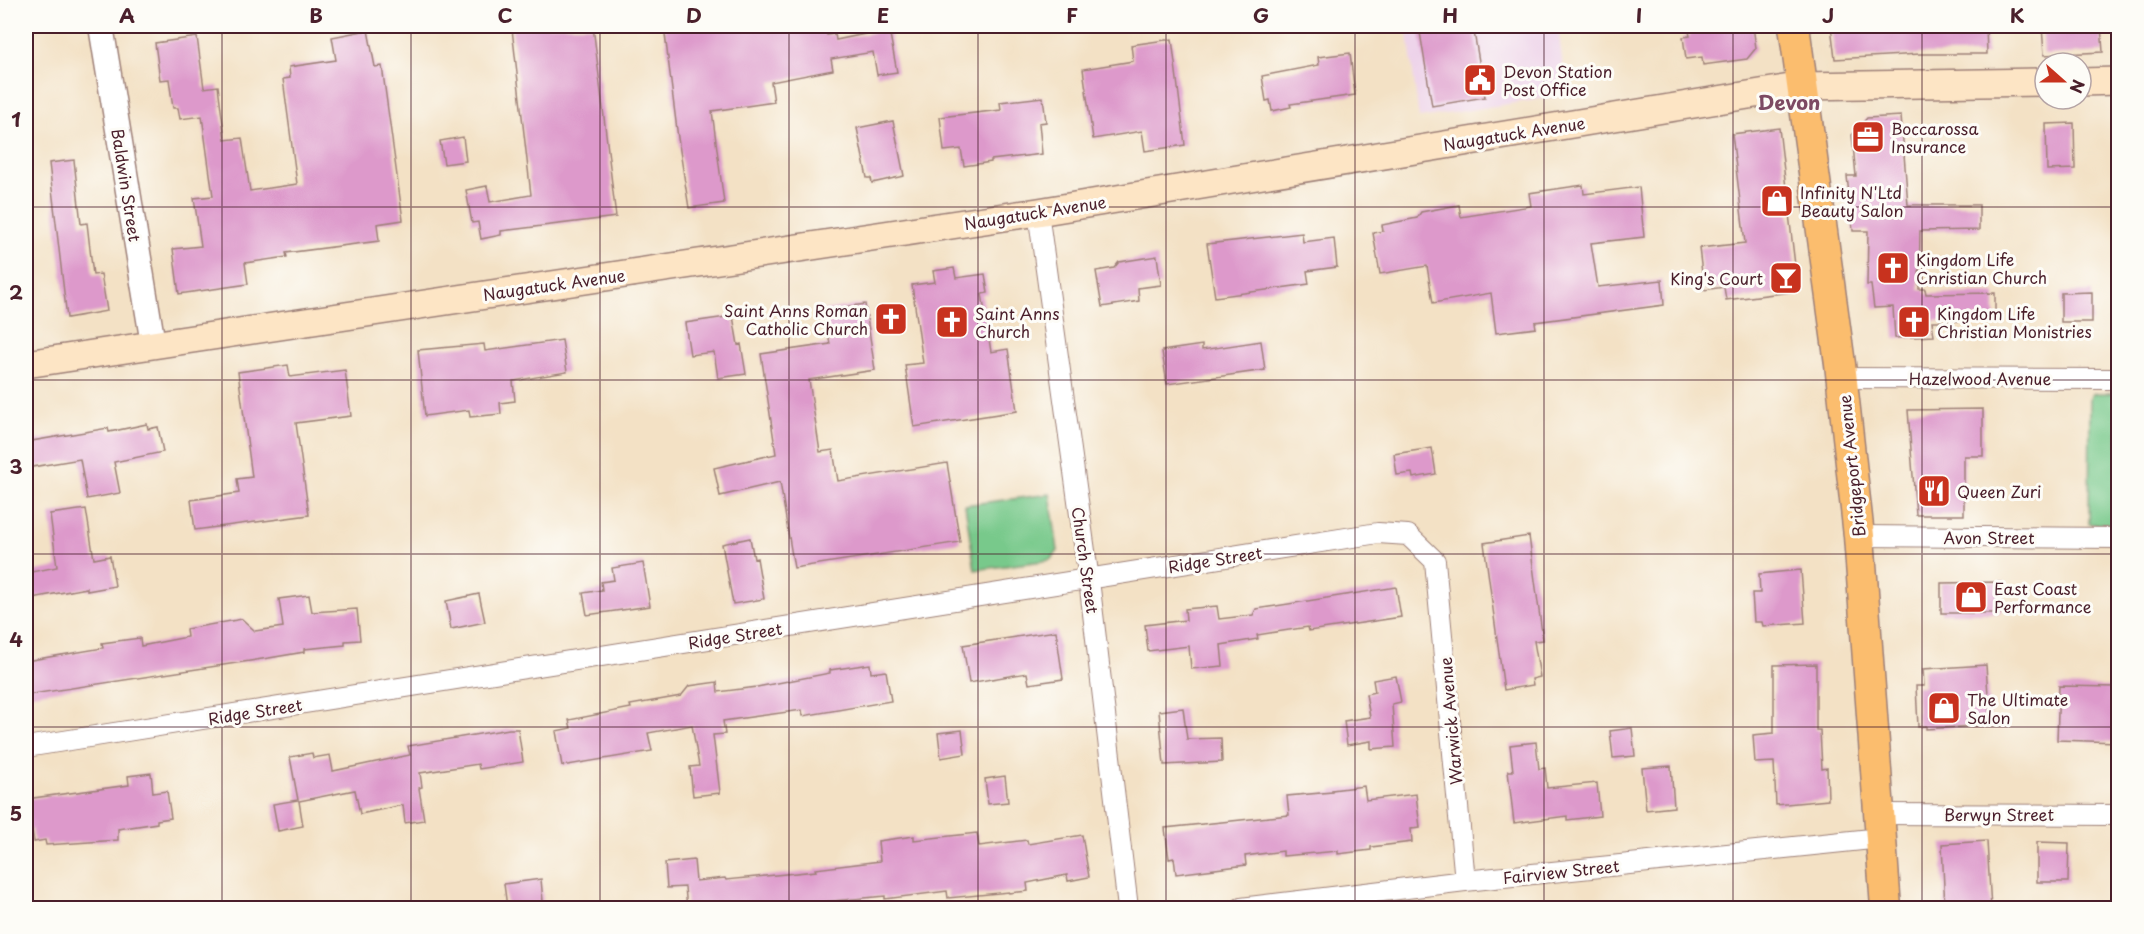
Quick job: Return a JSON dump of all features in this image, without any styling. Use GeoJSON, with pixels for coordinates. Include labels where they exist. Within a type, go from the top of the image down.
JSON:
{"type":"FeatureCollection","features":[{"type":"Feature","properties":{"kind":"main road","name":"Bridgeport Avenue"},"geometry":{"type":"LineString","coordinates":[[1794,26],[1841,378],[1858,536],[1886,909]]}},
{"type":"Feature","properties":{"kind":"main road"},"geometry":{"type":"LineString","coordinates":[[2093,82],[2118,81]]}},
{"type":"Feature","properties":{"kind":"main road","name":"Naugatuck Avenue"},"geometry":{"type":"LineString","coordinates":[[26,364],[1038,212],[1803,86],[2033,82]]}},
{"type":"Feature","properties":{"kind":"street","name":"Baldwin Street"},"geometry":{"type":"LineString","coordinates":[[101,26],[153,344]]}},
{"type":"Feature","properties":{"kind":"street","name":"Church Street"},"geometry":{"type":"LineString","coordinates":[[1038,212],[1089,579],[1128,909]]}},
{"type":"Feature","properties":{"kind":"street","name":"Hazelwood Avenue"},"geometry":{"type":"LineString","coordinates":[[1841,378],[2118,379]]}},
{"type":"Feature","properties":{"kind":"street","name":"Ridge Street"},"geometry":{"type":"LineString","coordinates":[[26,747],[1378,533],[1408,535],[1435,561]]}},
{"type":"Feature","properties":{"kind":"street","name":"Avon Street"},"geometry":{"type":"LineString","coordinates":[[1858,536],[2118,538]]}},
{"type":"Feature","properties":{"kind":"street","name":"Warwick Avenue"},"geometry":{"type":"LineString","coordinates":[[1435,561],[1465,881]]}},
{"type":"Feature","properties":{"kind":"street","name":"Berwyn Street"},"geometry":{"type":"LineString","coordinates":[[1880,826],[2118,815]]}},
{"type":"Feature","properties":{"kind":"street","name":"Fairview Street"},"geometry":{"type":"LineString","coordinates":[[1241,909],[1880,826]]}},
{"type":"Feature","properties":{"kind":"shaded area"},"geometry":{"type":"Polygon","coordinates":[[[1407,26],[1558,26],[1566,95],[1419,118],[1407,26]]]}},
{"type":"Feature","properties":{"kind":"green space"},"geometry":{"type":"Polygon","coordinates":[[[2118,393],[2118,525],[2089,524],[2090,400],[2091,395],[2118,393]]]}},
{"type":"Feature","properties":{"kind":"green space"},"geometry":{"type":"Polygon","coordinates":[[[1050,494],[1058,551],[1050,560],[975,570],[965,505],[1050,494]]]}},
{"type":"Feature","properties":{"kind":"building"},"geometry":{"type":"Polygon","coordinates":[[[541,26],[593,26],[616,217],[501,231],[501,235],[481,239],[478,222],[472,223],[466,190],[487,186],[490,202],[531,195],[512,29],[541,26]]]}},
{"type":"Feature","properties":{"kind":"building"},"geometry":{"type":"Polygon","coordinates":[[[664,26],[825,26],[827,35],[835,34],[836,40],[889,29],[897,72],[877,75],[873,52],[831,59],[833,70],[771,82],[774,102],[712,111],[724,203],[689,208],[664,26]]]}},
{"type":"Feature","properties":{"kind":"building"},"geometry":{"type":"Polygon","coordinates":[[[1419,26],[1473,26],[1485,97],[1432,106],[1419,26]]]}},
{"type":"Feature","properties":{"kind":"building"},"geometry":{"type":"Polygon","coordinates":[[[1688,26],[1753,26],[1756,48],[1747,59],[1703,65],[1702,57],[1686,59],[1683,37],[1690,36],[1688,26]]]}},
{"type":"Feature","properties":{"kind":"building"},"geometry":{"type":"Polygon","coordinates":[[[1831,26],[1986,26],[1987,54],[1920,54],[1835,59],[1831,26]]]}},
{"type":"Feature","properties":{"kind":"building"},"geometry":{"type":"Polygon","coordinates":[[[2042,26],[2101,26],[2103,52],[2044,51],[2042,26]]]}},
{"type":"Feature","properties":{"kind":"building"},"geometry":{"type":"Polygon","coordinates":[[[368,30],[375,67],[382,66],[403,220],[377,224],[379,241],[286,253],[287,257],[245,263],[248,284],[179,294],[173,249],[201,246],[194,198],[213,196],[202,116],[180,119],[178,108],[173,108],[169,79],[160,80],[155,43],[197,37],[204,88],[218,86],[225,140],[242,138],[250,191],[297,184],[283,79],[290,78],[289,67],[336,60],[332,37],[368,30]]]}},
{"type":"Feature","properties":{"kind":"building"},"geometry":{"type":"Polygon","coordinates":[[[1172,39],[1185,145],[1145,151],[1142,131],[1093,139],[1083,69],[1133,61],[1131,45],[1172,39]]]}},
{"type":"Feature","properties":{"kind":"building"},"geometry":{"type":"Polygon","coordinates":[[[1350,53],[1355,95],[1290,104],[1291,107],[1272,111],[1270,100],[1266,101],[1262,76],[1319,65],[1318,57],[1350,53]]]}},
{"type":"Feature","properties":{"kind":"building"},"geometry":{"type":"Polygon","coordinates":[[[1043,97],[1046,122],[1039,123],[1042,154],[991,160],[991,162],[964,166],[961,149],[944,151],[940,117],[1001,110],[1000,102],[1043,97]]]}},
{"type":"Feature","properties":{"kind":"building"},"geometry":{"type":"Polygon","coordinates":[[[1901,116],[1908,205],[1979,205],[1979,230],[1920,231],[1919,289],[1925,289],[1926,294],[1995,293],[1995,317],[1965,317],[1965,321],[1932,321],[1934,336],[1895,338],[1893,307],[1874,308],[1871,285],[1867,285],[1868,231],[1853,231],[1847,176],[1856,176],[1852,135],[1867,118],[1901,116]]]}},
{"type":"Feature","properties":{"kind":"building"},"geometry":{"type":"Polygon","coordinates":[[[893,121],[904,176],[872,183],[871,178],[867,178],[857,128],[893,121]]]}},
{"type":"Feature","properties":{"kind":"building"},"geometry":{"type":"Polygon","coordinates":[[[2074,123],[2075,169],[2047,170],[2046,124],[2074,123]]]}},
{"type":"Feature","properties":{"kind":"building"},"geometry":{"type":"Polygon","coordinates":[[[1779,128],[1798,291],[1726,300],[1724,287],[1704,290],[1699,248],[1745,243],[1732,134],[1779,128]]]}},
{"type":"Feature","properties":{"kind":"building"},"geometry":{"type":"Polygon","coordinates":[[[463,137],[466,161],[444,164],[440,141],[463,137]]]}},
{"type":"Feature","properties":{"kind":"building"},"geometry":{"type":"Polygon","coordinates":[[[74,160],[81,224],[87,223],[93,275],[101,274],[107,311],[67,318],[49,163],[74,160]]]}},
{"type":"Feature","properties":{"kind":"building"},"geometry":{"type":"Polygon","coordinates":[[[1583,185],[1584,194],[1639,187],[1644,237],[1591,243],[1598,287],[1662,280],[1664,305],[1535,322],[1536,328],[1496,333],[1491,293],[1433,303],[1427,266],[1380,274],[1373,233],[1383,231],[1382,225],[1417,218],[1421,212],[1459,205],[1461,217],[1531,206],[1529,193],[1583,185]]]}},
{"type":"Feature","properties":{"kind":"building"},"geometry":{"type":"Polygon","coordinates":[[[1302,233],[1303,242],[1334,238],[1337,267],[1307,271],[1309,284],[1215,297],[1207,244],[1302,233]]]}},
{"type":"Feature","properties":{"kind":"building"},"geometry":{"type":"Polygon","coordinates":[[[1157,256],[1161,285],[1138,288],[1139,301],[1102,307],[1096,271],[1114,268],[1119,262],[1157,256]]]}},
{"type":"Feature","properties":{"kind":"building","name":"Saint Anns Church"},"geometry":{"type":"Polygon","coordinates":[[[954,268],[956,278],[985,274],[988,293],[982,294],[991,352],[1008,349],[1017,411],[914,427],[905,365],[923,363],[912,285],[935,282],[933,271],[954,268]]]}},
{"type":"Feature","properties":{"kind":"building"},"geometry":{"type":"Polygon","coordinates":[[[2092,292],[2092,322],[2061,322],[2061,293],[2092,292]]]}},
{"type":"Feature","properties":{"kind":"building"},"geometry":{"type":"Polygon","coordinates":[[[865,304],[875,370],[809,380],[820,452],[833,450],[838,481],[947,463],[960,542],[794,568],[780,482],[720,496],[714,468],[776,454],[761,354],[830,344],[824,310],[865,304]]]}},
{"type":"Feature","properties":{"kind":"building"},"geometry":{"type":"Polygon","coordinates":[[[733,316],[746,374],[718,378],[714,352],[690,355],[685,323],[733,316]]]}},
{"type":"Feature","properties":{"kind":"building"},"geometry":{"type":"Polygon","coordinates":[[[562,340],[567,372],[513,381],[515,401],[500,403],[501,414],[470,417],[469,410],[425,416],[418,350],[484,344],[485,351],[562,340]]]}},
{"type":"Feature","properties":{"kind":"building"},"geometry":{"type":"Polygon","coordinates":[[[1261,341],[1265,370],[1167,384],[1162,351],[1202,345],[1202,350],[1261,341]]]}},
{"type":"Feature","properties":{"kind":"building"},"geometry":{"type":"Polygon","coordinates":[[[288,365],[290,377],[345,370],[351,416],[296,423],[309,515],[195,530],[191,500],[239,493],[237,479],[252,477],[238,372],[288,365]]]}},
{"type":"Feature","properties":{"kind":"building"},"geometry":{"type":"Polygon","coordinates":[[[1983,409],[1983,456],[1964,456],[1964,515],[1916,515],[1908,410],[1983,409]]]}},
{"type":"Feature","properties":{"kind":"building"},"geometry":{"type":"Polygon","coordinates":[[[147,424],[148,429],[158,427],[163,452],[114,462],[120,493],[87,499],[80,459],[26,468],[26,442],[108,428],[109,432],[147,424]]]}},
{"type":"Feature","properties":{"kind":"building"},"geometry":{"type":"Polygon","coordinates":[[[1432,448],[1436,474],[1413,478],[1412,473],[1397,475],[1394,454],[1432,448]]]}},
{"type":"Feature","properties":{"kind":"building"},"geometry":{"type":"Polygon","coordinates":[[[86,509],[94,559],[110,556],[115,586],[87,591],[87,588],[26,599],[26,573],[57,567],[50,514],[86,509]]]}},
{"type":"Feature","properties":{"kind":"building"},"geometry":{"type":"Polygon","coordinates":[[[1529,536],[1543,640],[1534,641],[1540,677],[1532,679],[1533,685],[1504,690],[1484,543],[1529,536]]]}},
{"type":"Feature","properties":{"kind":"building"},"geometry":{"type":"Polygon","coordinates":[[[750,538],[754,559],[757,558],[764,599],[733,604],[722,544],[750,538]]]}},
{"type":"Feature","properties":{"kind":"building"},"geometry":{"type":"Polygon","coordinates":[[[643,563],[650,606],[587,615],[583,593],[602,590],[601,582],[614,580],[612,568],[643,563]]]}},
{"type":"Feature","properties":{"kind":"building"},"geometry":{"type":"Polygon","coordinates":[[[1801,570],[1805,623],[1763,626],[1762,622],[1754,622],[1752,593],[1760,593],[1759,574],[1801,570]]]}},
{"type":"Feature","properties":{"kind":"building","name":"East Coast Performance"},"geometry":{"type":"Polygon","coordinates":[[[2001,582],[2001,613],[1941,613],[1941,583],[2001,582]]]}},
{"type":"Feature","properties":{"kind":"building"},"geometry":{"type":"Polygon","coordinates":[[[1396,587],[1401,617],[1309,631],[1308,627],[1257,635],[1258,639],[1221,645],[1223,666],[1191,669],[1189,646],[1148,651],[1145,625],[1186,620],[1185,609],[1217,606],[1219,619],[1253,615],[1256,609],[1396,587]]]}},
{"type":"Feature","properties":{"kind":"building"},"geometry":{"type":"Polygon","coordinates":[[[479,594],[485,622],[451,629],[446,601],[479,594]]]}},
{"type":"Feature","properties":{"kind":"building"},"geometry":{"type":"Polygon","coordinates":[[[309,595],[312,612],[357,609],[360,640],[345,641],[345,645],[304,649],[304,652],[269,658],[26,695],[26,661],[103,648],[102,643],[140,638],[141,646],[187,637],[186,629],[242,619],[255,631],[283,627],[279,599],[309,595]]]}},
{"type":"Feature","properties":{"kind":"building"},"geometry":{"type":"Polygon","coordinates":[[[1056,631],[1063,679],[1029,684],[1027,673],[969,683],[963,645],[1056,631]]]}},
{"type":"Feature","properties":{"kind":"building"},"geometry":{"type":"Polygon","coordinates":[[[870,664],[871,673],[886,671],[891,701],[803,716],[802,710],[723,721],[725,734],[713,735],[720,793],[693,796],[690,767],[699,766],[692,725],[648,733],[652,751],[562,766],[556,731],[571,728],[569,720],[631,708],[630,705],[681,696],[689,686],[717,682],[718,692],[757,687],[830,673],[830,670],[870,664]]]}},
{"type":"Feature","properties":{"kind":"building"},"geometry":{"type":"Polygon","coordinates":[[[1816,664],[1816,730],[1820,730],[1822,769],[1827,768],[1828,800],[1776,805],[1774,762],[1755,763],[1753,735],[1774,733],[1774,665],[1816,664]]]}},
{"type":"Feature","properties":{"kind":"building"},"geometry":{"type":"Polygon","coordinates":[[[1986,665],[1990,725],[1926,729],[1926,726],[1918,727],[1916,686],[1924,686],[1923,669],[1986,665]]]}},
{"type":"Feature","properties":{"kind":"building"},"geometry":{"type":"Polygon","coordinates":[[[1396,676],[1401,702],[1392,704],[1395,747],[1371,749],[1371,741],[1347,745],[1344,721],[1370,717],[1366,694],[1375,692],[1373,680],[1396,676]]]}},
{"type":"Feature","properties":{"kind":"building"},"geometry":{"type":"Polygon","coordinates":[[[2059,686],[2118,687],[2118,742],[2057,740],[2059,686]]]}},
{"type":"Feature","properties":{"kind":"building"},"geometry":{"type":"Polygon","coordinates":[[[1183,708],[1187,739],[1221,738],[1222,762],[1164,765],[1159,711],[1183,708]]]}},
{"type":"Feature","properties":{"kind":"building"},"geometry":{"type":"Polygon","coordinates":[[[1632,728],[1635,756],[1613,758],[1610,731],[1632,728]]]}},
{"type":"Feature","properties":{"kind":"building"},"geometry":{"type":"Polygon","coordinates":[[[518,729],[523,762],[479,769],[478,764],[420,773],[422,787],[419,788],[424,820],[405,823],[403,805],[360,814],[355,790],[299,801],[303,826],[278,831],[273,804],[298,800],[290,757],[312,753],[313,758],[330,755],[333,771],[410,755],[408,746],[518,729]]]}},
{"type":"Feature","properties":{"kind":"building"},"geometry":{"type":"Polygon","coordinates":[[[962,730],[965,754],[941,758],[938,733],[962,730]]]}},
{"type":"Feature","properties":{"kind":"building"},"geometry":{"type":"Polygon","coordinates":[[[1536,742],[1539,769],[1545,768],[1547,788],[1597,783],[1600,816],[1567,820],[1567,816],[1514,823],[1508,771],[1513,771],[1510,745],[1536,742]]]}},
{"type":"Feature","properties":{"kind":"building"},"geometry":{"type":"Polygon","coordinates":[[[1671,766],[1674,807],[1646,810],[1642,768],[1671,766]]]}},
{"type":"Feature","properties":{"kind":"building"},"geometry":{"type":"Polygon","coordinates":[[[151,773],[153,793],[167,791],[171,818],[157,820],[157,823],[118,829],[118,840],[46,845],[45,840],[34,842],[32,829],[26,830],[26,799],[129,785],[128,776],[151,773]]]}},
{"type":"Feature","properties":{"kind":"building"},"geometry":{"type":"Polygon","coordinates":[[[1005,776],[1008,802],[988,804],[985,779],[1005,776]]]}},
{"type":"Feature","properties":{"kind":"building"},"geometry":{"type":"Polygon","coordinates":[[[1364,786],[1366,800],[1416,794],[1420,828],[1411,829],[1412,842],[1338,854],[1338,851],[1283,856],[1283,851],[1245,856],[1246,865],[1176,874],[1174,858],[1169,859],[1165,828],[1289,815],[1287,796],[1332,792],[1332,790],[1364,786]]]}},
{"type":"Feature","properties":{"kind":"building"},"geometry":{"type":"Polygon","coordinates":[[[977,833],[979,846],[1027,840],[1028,844],[1082,835],[1089,877],[1068,881],[1067,875],[1027,883],[1028,891],[1009,893],[948,898],[947,891],[885,899],[885,896],[746,909],[687,909],[685,887],[667,888],[665,863],[694,860],[696,881],[725,878],[726,880],[816,871],[815,869],[880,861],[878,841],[914,836],[914,840],[977,833]]]}},
{"type":"Feature","properties":{"kind":"building"},"geometry":{"type":"Polygon","coordinates":[[[1987,841],[1991,909],[1945,909],[1942,844],[1987,841]]]}},
{"type":"Feature","properties":{"kind":"building"},"geometry":{"type":"Polygon","coordinates":[[[2037,842],[2069,843],[2068,882],[2037,882],[2037,842]]]}},
{"type":"Feature","properties":{"kind":"building"},"geometry":{"type":"Polygon","coordinates":[[[541,879],[543,902],[507,907],[504,884],[541,879]]]}},
{"type":"Feature","properties":{"kind":"place","name":"Devon Station Post Office"},"geometry":{"type":"Point","coordinates":[1480,80]}},
{"type":"Feature","properties":{"kind":"place","name":"Boccarossa Insurance"},"geometry":{"type":"Point","coordinates":[1868,137]}},
{"type":"Feature","properties":{"kind":"place","name":"Infinity N'Ltd Beauty Salon"},"geometry":{"type":"Point","coordinates":[1777,201]}},
{"type":"Feature","properties":{"kind":"place","name":"Kingdom Life Cnristian Church"},"geometry":{"type":"Point","coordinates":[1893,268]}},
{"type":"Feature","properties":{"kind":"place","name":"King's Court"},"geometry":{"type":"Point","coordinates":[1786,278]}},
{"type":"Feature","properties":{"kind":"place","name":"Saint Anns Roman Catholic Church"},"geometry":{"type":"Point","coordinates":[891,319]}},
{"type":"Feature","properties":{"kind":"place","name":"Saint Anns Church"},"geometry":{"type":"Point","coordinates":[952,322]}},
{"type":"Feature","properties":{"kind":"place","name":"Kingdom Life Christian Monistries"},"geometry":{"type":"Point","coordinates":[1914,322]}},
{"type":"Feature","properties":{"kind":"place","name":"Queen Zuri"},"geometry":{"type":"Point","coordinates":[1934,491]}},
{"type":"Feature","properties":{"kind":"place","name":"East Coast Performance"},"geometry":{"type":"Point","coordinates":[1971,597]}},
{"type":"Feature","properties":{"kind":"place","name":"The Ultimate Salon"},"geometry":{"type":"Point","coordinates":[1944,708]}},
{"type":"Feature","properties":{"kind":"district","name":"Devon"},"geometry":{"type":"Point","coordinates":[1789,102]}}]}
